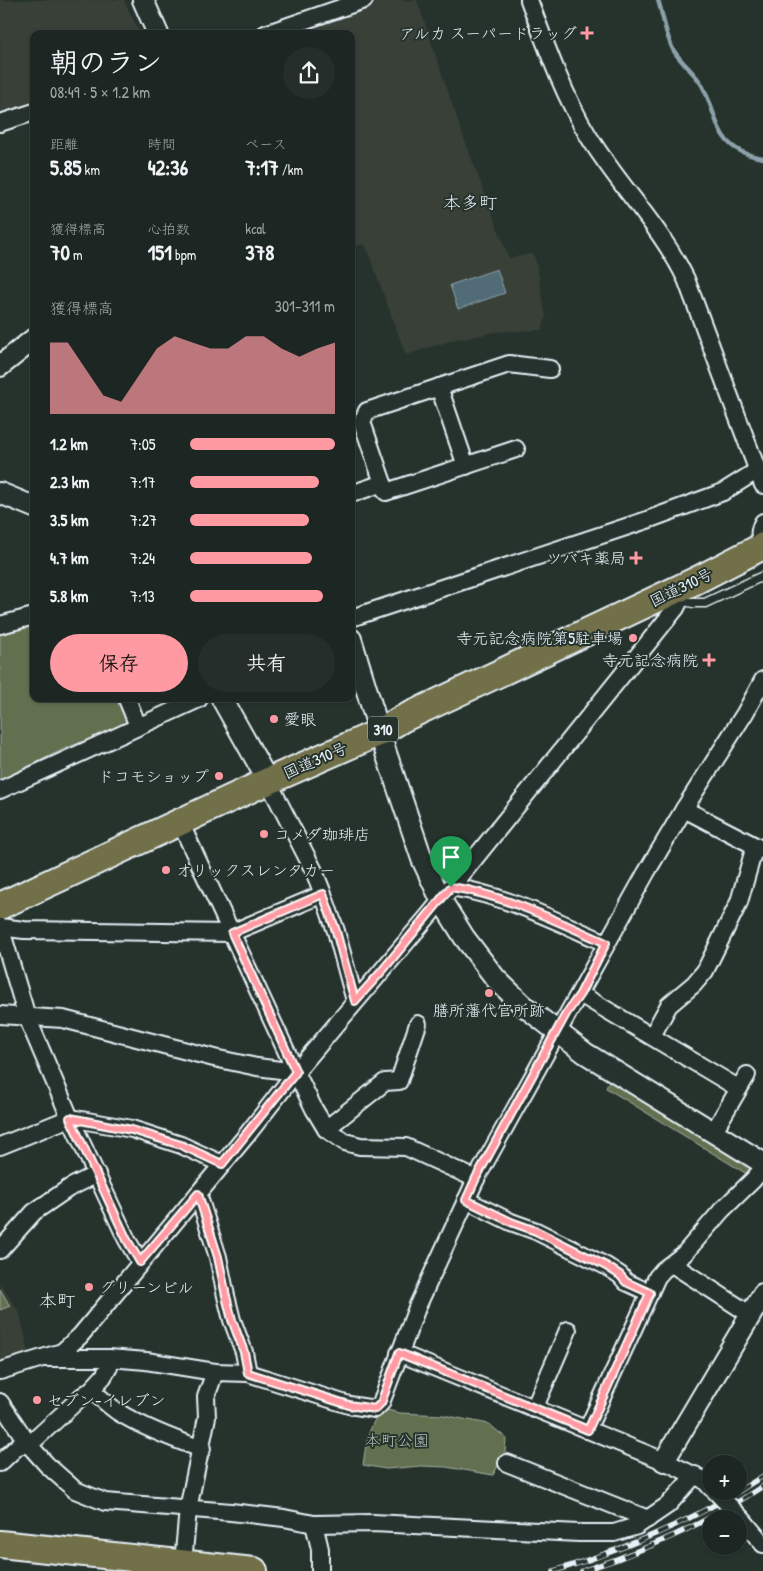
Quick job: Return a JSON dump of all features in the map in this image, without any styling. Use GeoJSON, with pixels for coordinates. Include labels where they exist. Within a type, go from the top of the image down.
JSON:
{"type":"FeatureCollection","features":[{"type":"Feature","properties":{"kind":"highway","name":"国道310号"},"geometry":{"type":"LineString","coordinates":[[0,906],[268,781],[380,732],[402,719],[681,594],[763,545]]}},
{"type":"Feature","properties":{"kind":"highway"},"geometry":{"type":"LineString","coordinates":[[0,1544],[59,1545],[183,1564],[254,1571]]}},
{"type":"Feature","properties":{"kind":"street"},"geometry":{"type":"LineString","coordinates":[[143,0],[156,30]]}},
{"type":"Feature","properties":{"kind":"street"},"geometry":{"type":"LineString","coordinates":[[277,30],[364,0]]}},
{"type":"Feature","properties":{"kind":"street"},"geometry":{"type":"LineString","coordinates":[[355,617],[565,548],[760,478],[686,279],[675,256],[589,138],[573,110],[529,0]]}},
{"type":"Feature","properties":{"kind":"street"},"geometry":{"type":"LineString","coordinates":[[0,123],[30,113]]}},
{"type":"Feature","properties":{"kind":"street"},"geometry":{"type":"LineString","coordinates":[[0,366],[30,342]]}},
{"type":"Feature","properties":{"kind":"street"},"geometry":{"type":"LineString","coordinates":[[516,449],[386,492],[362,422],[367,411],[509,364],[550,369]]}},
{"type":"Feature","properties":{"kind":"street"},"geometry":{"type":"LineString","coordinates":[[440,387],[466,466]]}},
{"type":"Feature","properties":{"kind":"street"},"geometry":{"type":"LineString","coordinates":[[355,493],[383,483]]}},
{"type":"Feature","properties":{"kind":"street"},"geometry":{"type":"LineString","coordinates":[[0,493],[30,505]]}},
{"type":"Feature","properties":{"kind":"street"},"geometry":{"type":"LineString","coordinates":[[763,522],[759,535],[763,545]]}},
{"type":"Feature","properties":{"kind":"street"},"geometry":{"type":"LineString","coordinates":[[0,1370],[62,1352],[80,1336],[296,1072],[382,971],[628,669],[676,608],[681,594]]}},
{"type":"Feature","properties":{"kind":"street"},"geometry":{"type":"LineString","coordinates":[[0,625],[30,617]]}},
{"type":"Feature","properties":{"kind":"street"},"geometry":{"type":"LineString","coordinates":[[355,652],[422,859],[446,893],[464,937],[496,979],[524,1006],[585,1053],[763,1163]]}},
{"type":"Feature","properties":{"kind":"street"},"geometry":{"type":"LineString","coordinates":[[44,1358],[109,1358],[146,1361],[215,1372],[248,1373],[349,1405],[375,1409],[381,1403],[399,1353],[438,1259],[476,1178],[566,1014],[580,994],[606,943],[684,809],[736,729],[763,680]]}},
{"type":"Feature","properties":{"kind":"street"},"geometry":{"type":"LineString","coordinates":[[128,702],[138,726]]}},
{"type":"Feature","properties":{"kind":"street"},"geometry":{"type":"LineString","coordinates":[[0,790],[192,702]]}},
{"type":"Feature","properties":{"kind":"street"},"geometry":{"type":"LineString","coordinates":[[224,702],[268,781],[314,871],[336,931],[355,1001]]}},
{"type":"Feature","properties":{"kind":"street"},"geometry":{"type":"LineString","coordinates":[[652,1036],[669,1004],[694,984],[705,971],[739,902],[759,848],[684,809]]}},
{"type":"Feature","properties":{"kind":"street"},"geometry":{"type":"LineString","coordinates":[[180,822],[296,1072],[326,1129],[345,1142],[360,1146],[406,1147],[476,1178]]}},
{"type":"Feature","properties":{"kind":"street"},"geometry":{"type":"LineString","coordinates":[[446,893],[471,890],[518,906],[606,943]]}},
{"type":"Feature","properties":{"kind":"street"},"geometry":{"type":"LineString","coordinates":[[140,1262],[127,1240],[70,1118],[27,1016],[0,927],[33,930],[232,933],[323,894]]}},
{"type":"Feature","properties":{"kind":"street"},"geometry":{"type":"LineString","coordinates":[[580,994],[652,1036],[742,1082],[714,1131]]}},
{"type":"Feature","properties":{"kind":"street"},"geometry":{"type":"LineString","coordinates":[[0,1015],[63,1019],[214,1058],[257,1067],[296,1072]]}},
{"type":"Feature","properties":{"kind":"street"},"geometry":{"type":"LineString","coordinates":[[326,1129],[385,1082],[399,1081],[418,1024]]}},
{"type":"Feature","properties":{"kind":"street"},"geometry":{"type":"LineString","coordinates":[[0,1146],[70,1118],[132,1130],[181,1145],[222,1164]]}},
{"type":"Feature","properties":{"kind":"street"},"geometry":{"type":"LineString","coordinates":[[588,1430],[657,1277],[684,1254],[722,1210],[763,1168]]}},
{"type":"Feature","properties":{"kind":"street"},"geometry":{"type":"LineString","coordinates":[[0,1250],[34,1212],[69,1188],[97,1174]]}},
{"type":"Feature","properties":{"kind":"street"},"geometry":{"type":"LineString","coordinates":[[198,1194],[218,1257],[228,1304],[244,1352],[248,1373]]}},
{"type":"Feature","properties":{"kind":"street"},"geometry":{"type":"LineString","coordinates":[[466,1200],[511,1222],[536,1231],[606,1266],[620,1275],[626,1282],[650,1293]]}},
{"type":"Feature","properties":{"kind":"street"},"geometry":{"type":"LineString","coordinates":[[672,1264],[751,1315]]}},
{"type":"Feature","properties":{"kind":"street"},"geometry":{"type":"LineString","coordinates":[[664,1461],[763,1294]]}},
{"type":"Feature","properties":{"kind":"street"},"geometry":{"type":"LineString","coordinates":[[534,1409],[568,1330]]}},
{"type":"Feature","properties":{"kind":"street"},"geometry":{"type":"LineString","coordinates":[[399,1353],[664,1461],[702,1482]]}},
{"type":"Feature","properties":{"kind":"street"},"geometry":{"type":"LineString","coordinates":[[0,1463],[20,1445],[28,1445],[80,1397],[91,1390],[109,1367],[109,1358]]}},
{"type":"Feature","properties":{"kind":"street"},"geometry":{"type":"LineString","coordinates":[[183,1564],[188,1509],[202,1449],[206,1418],[206,1397],[215,1372]]}},
{"type":"Feature","properties":{"kind":"street"},"geometry":{"type":"LineString","coordinates":[[91,1390],[117,1412],[170,1438],[202,1449]]}},
{"type":"Feature","properties":{"kind":"street"},"geometry":{"type":"LineString","coordinates":[[0,1402],[28,1445],[75,1490],[105,1502],[284,1518],[314,1524],[373,1523],[579,1534],[614,1533],[637,1526],[668,1505],[702,1486]]}},
{"type":"Feature","properties":{"kind":"street"},"geometry":{"type":"LineString","coordinates":[[507,1463],[648,1519]]}},
{"type":"Feature","properties":{"kind":"street"},"geometry":{"type":"LineString","coordinates":[[722,1500],[743,1520],[763,1544]]}},
{"type":"Feature","properties":{"kind":"street"},"geometry":{"type":"LineString","coordinates":[[314,1524],[320,1549],[320,1571]]}},
{"type":"Feature","properties":{"kind":"lane"},"geometry":{"type":"LineString","coordinates":[[681,594],[692,603],[704,603],[763,576]]}},
{"type":"Feature","properties":{"kind":"shaded area"},"geometry":{"type":"Polygon","coordinates":[[[0,0],[124,0],[138,30],[30,30],[30,110],[0,120],[0,0]]]}},
{"type":"Feature","properties":{"kind":"shaded area"},"geometry":{"type":"Polygon","coordinates":[[[380,0],[417,0],[462,133],[509,258],[532,254],[536,261],[546,317],[542,330],[494,332],[465,339],[459,338],[406,355],[365,244],[355,246],[355,30],[289,30],[328,15],[380,0]]]}},
{"type":"Feature","properties":{"kind":"shaded area"},"geometry":{"type":"Polygon","coordinates":[[[0,1283],[20,1314],[30,1359],[0,1362],[0,1283]]]}},
{"type":"Feature","properties":{"kind":"green space"},"geometry":{"type":"Polygon","coordinates":[[[30,622],[30,702],[125,702],[136,721],[66,748],[0,780],[0,630],[30,622]]]}},
{"type":"Feature","properties":{"kind":"green space"},"geometry":{"type":"Polygon","coordinates":[[[611,1077],[762,1162],[750,1176],[606,1088],[611,1077]]]}},
{"type":"Feature","properties":{"kind":"green space"},"geometry":{"type":"Polygon","coordinates":[[[0,1289],[10,1306],[0,1310],[0,1289]]]}},
{"type":"Feature","properties":{"kind":"green space","name":"本町公園"},"geometry":{"type":"Polygon","coordinates":[[[383,1409],[400,1413],[443,1415],[489,1424],[506,1438],[505,1453],[493,1475],[446,1467],[421,1466],[386,1469],[363,1465],[371,1428],[383,1409]]]}},
{"type":"Feature","properties":{"kind":"water"},"geometry":{"type":"Polygon","coordinates":[[[497,269],[505,293],[458,309],[450,285],[497,269]]]}},
{"type":"Feature","properties":{"kind":"waterway"},"geometry":{"type":"LineString","coordinates":[[658,0],[671,46],[703,87],[721,133],[736,148],[747,154],[763,158]]}},
{"type":"Feature","properties":{"kind":"railway"},"geometry":{"type":"LineString","coordinates":[[747,1486],[763,1476]]}},
{"type":"Feature","properties":{"kind":"railway"},"geometry":{"type":"LineString","coordinates":[[582,1571],[675,1535],[720,1512],[763,1486]]}},
{"type":"Feature","properties":{"kind":"railway"},"geometry":{"type":"LineString","coordinates":[[554,1571],[649,1537],[724,1500]]}},
{"type":"Feature","properties":{"kind":"place","name":"アルカ スーパードラッグ"},"geometry":{"type":"Point","coordinates":[587,33]}},
{"type":"Feature","properties":{"kind":"place","name":"ツバキ薬局"},"geometry":{"type":"Point","coordinates":[636,558]}},
{"type":"Feature","properties":{"kind":"place","name":"寺元記念病院第5駐車場"},"geometry":{"type":"Point","coordinates":[633,638]}},
{"type":"Feature","properties":{"kind":"place","name":"寺元記念病院"},"geometry":{"type":"Point","coordinates":[709,660]}},
{"type":"Feature","properties":{"kind":"place","name":"愛眼"},"geometry":{"type":"Point","coordinates":[274,719]}},
{"type":"Feature","properties":{"kind":"place","name":"ドコモショップ"},"geometry":{"type":"Point","coordinates":[219,776]}},
{"type":"Feature","properties":{"kind":"place","name":"コメダ珈琲店"},"geometry":{"type":"Point","coordinates":[264,834]}},
{"type":"Feature","properties":{"kind":"place","name":"オリックスレンタカー"},"geometry":{"type":"Point","coordinates":[166,870]}},
{"type":"Feature","properties":{"kind":"place","name":"膳所藩代官所跡"},"geometry":{"type":"Point","coordinates":[489,993]}},
{"type":"Feature","properties":{"kind":"place","name":"グリーンビル"},"geometry":{"type":"Point","coordinates":[89,1287]}},
{"type":"Feature","properties":{"kind":"place","name":"セブン-イレブン"},"geometry":{"type":"Point","coordinates":[37,1400]}},
{"type":"Feature","properties":{"kind":"district","name":"本多町"},"geometry":{"type":"Point","coordinates":[470,202]}},
{"type":"Feature","properties":{"kind":"district","name":"本町"},"geometry":{"type":"Point","coordinates":[57,1300]}},
{"type":"Feature","properties":{"kind":"route"},"geometry":{"type":"LineString","coordinates":[[451,887],[471,890],[518,906],[606,943],[580,994],[566,1014],[476,1178],[466,1200],[511,1222],[536,1231],[606,1266],[620,1275],[626,1282],[650,1293],[588,1430],[399,1353],[381,1403],[375,1409],[349,1405],[248,1373],[244,1352],[232,1320],[218,1257],[198,1194],[140,1262],[127,1240],[70,1118],[132,1130],[181,1145],[222,1164],[296,1072],[232,933],[323,894],[336,931],[355,1001],[451,887]]}}]}
